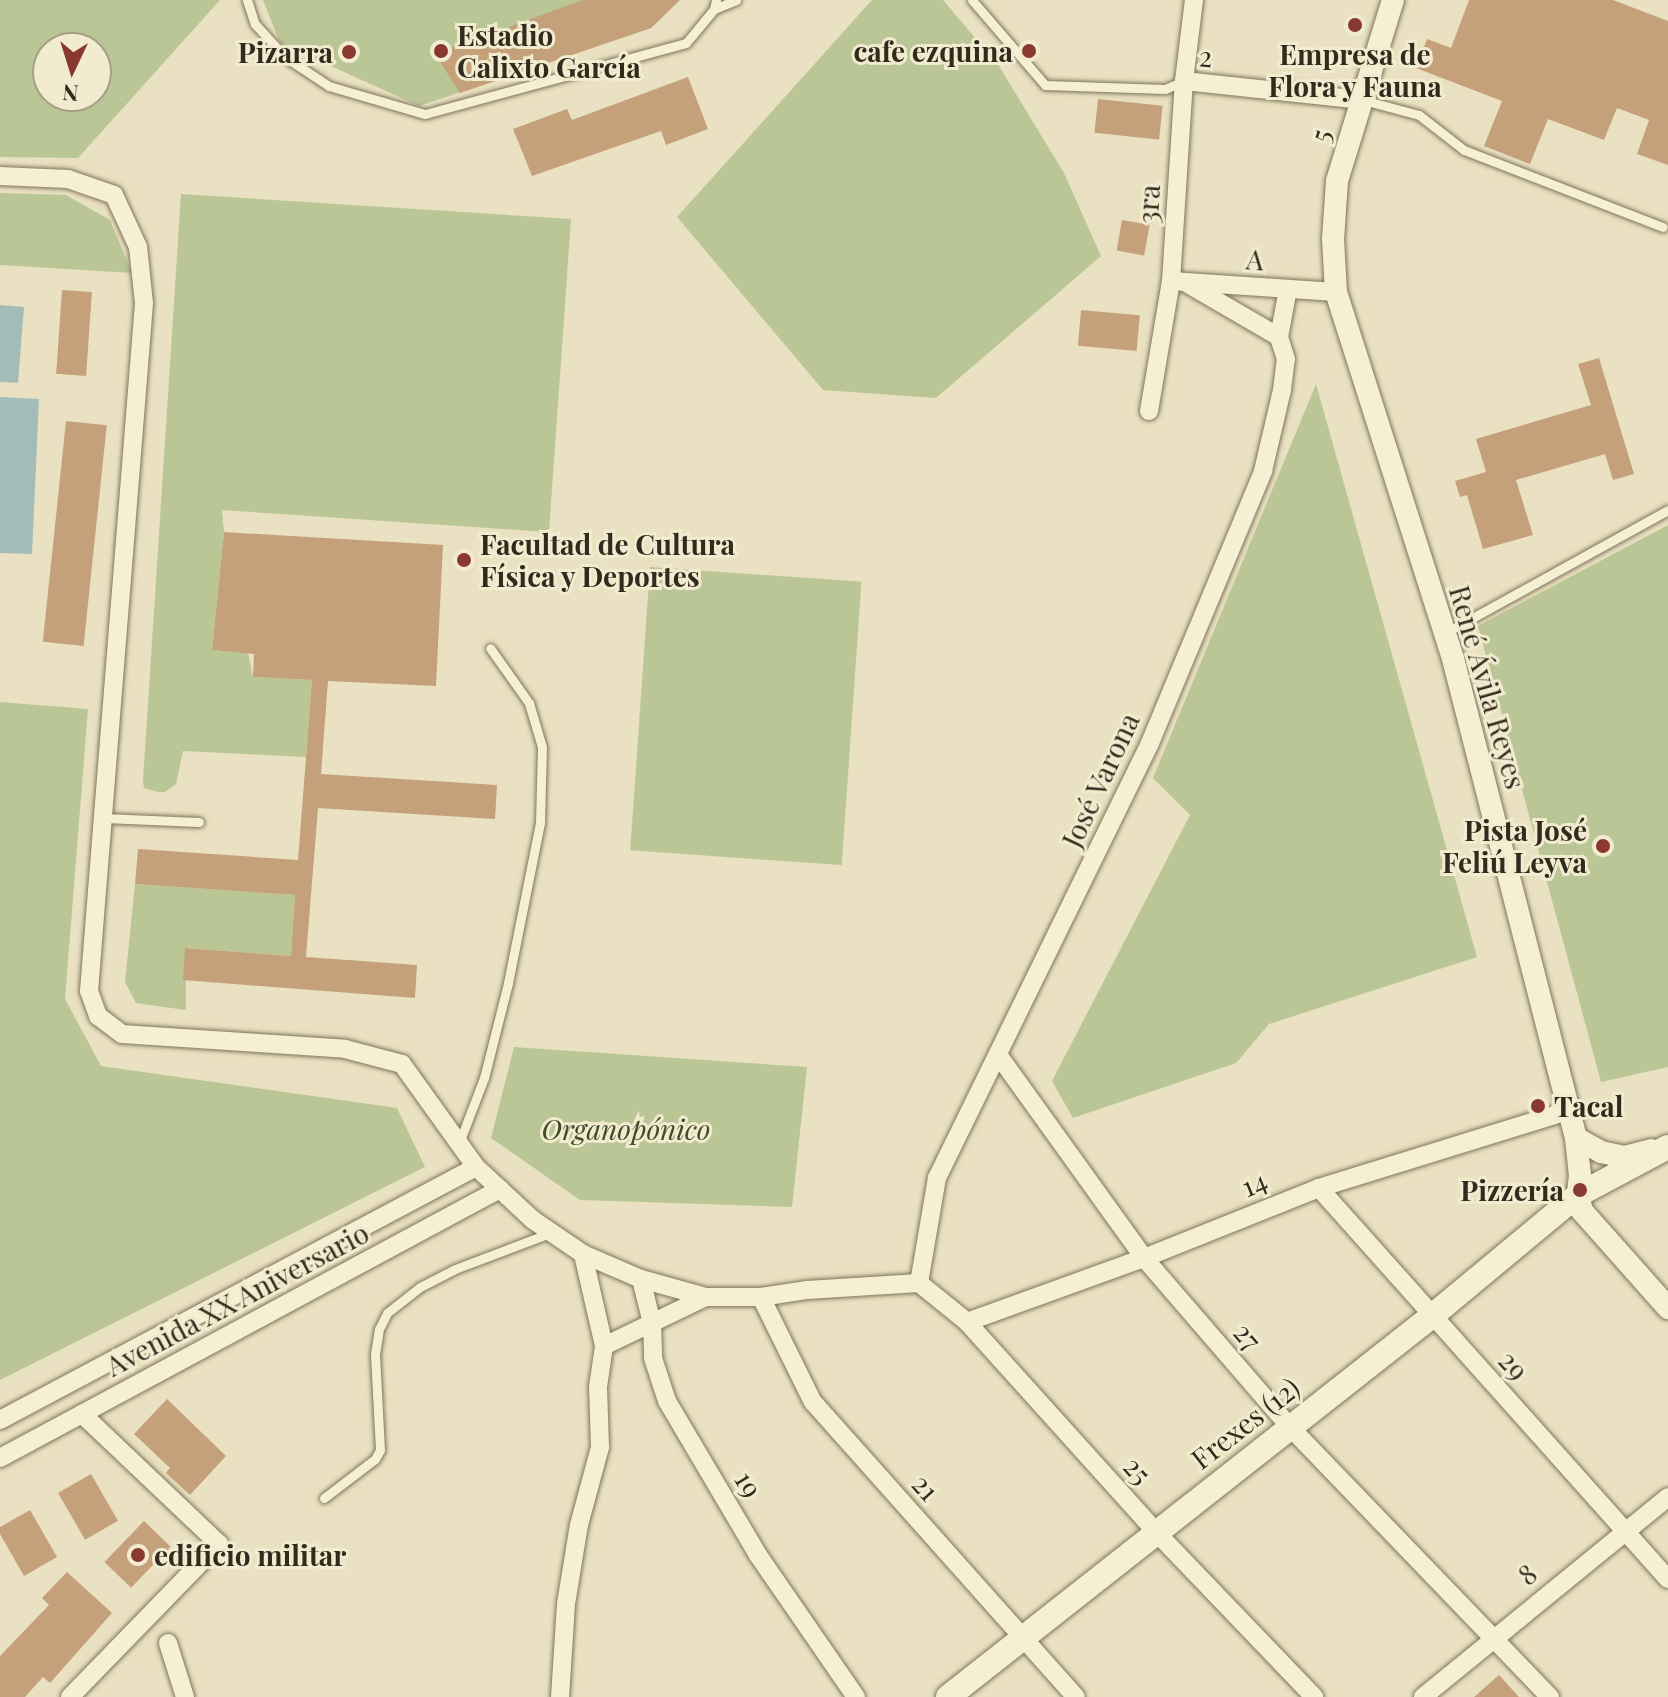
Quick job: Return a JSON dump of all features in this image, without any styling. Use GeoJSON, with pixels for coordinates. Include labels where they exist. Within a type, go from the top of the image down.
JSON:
{"type":"FeatureCollection","features":[{"type":"Feature","properties":{"kind":"main road","name":"Frexes (12)"},"geometry":{"type":"LineString","coordinates":[[948,1697],[1432,1316],[1578,1195],[1668,1146]]}},
{"type":"Feature","properties":{"kind":"street","name":"3ra"},"geometry":{"type":"LineString","coordinates":[[1149,411],[1179,282],[1184,81],[1194,0]]}},
{"type":"Feature","properties":{"kind":"street","name":"5"},"geometry":{"type":"LineString","coordinates":[[1336,292],[1333,239],[1337,181],[1393,0]]}},
{"type":"Feature","properties":{"kind":"street","name":"2"},"geometry":{"type":"LineString","coordinates":[[1184,81],[1363,100]]}},
{"type":"Feature","properties":{"kind":"street"},"geometry":{"type":"LineString","coordinates":[[0,176],[68,179],[114,195],[138,247],[144,303],[89,991],[98,1016],[122,1034],[345,1049],[402,1064],[476,1167],[500,1189],[550,1233],[583,1254],[641,1279],[706,1297],[761,1297],[807,1290],[919,1283]]}},
{"type":"Feature","properties":{"kind":"street","name":"A"},"geometry":{"type":"LineString","coordinates":[[1179,282],[1336,292]]}},
{"type":"Feature","properties":{"kind":"street"},"geometry":{"type":"LineString","coordinates":[[1179,282],[1279,337]]}},
{"type":"Feature","properties":{"kind":"street","name":"José Varona"},"geometry":{"type":"LineString","coordinates":[[919,1283],[937,1178],[1150,743],[1263,471],[1286,359],[1279,337],[1288,289]]}},
{"type":"Feature","properties":{"kind":"street","name":"René Ávila Reyes"},"geometry":{"type":"LineString","coordinates":[[1336,292],[1444,634],[1576,1138],[1580,1175],[1578,1195]]}},
{"type":"Feature","properties":{"kind":"street","name":"27"},"geometry":{"type":"LineString","coordinates":[[999,1056],[1144,1258],[1290,1427],[1550,1697]]}},
{"type":"Feature","properties":{"kind":"street","name":"14"},"geometry":{"type":"LineString","coordinates":[[967,1322],[1144,1258],[1319,1188],[1567,1111]]}},
{"type":"Feature","properties":{"kind":"street"},"geometry":{"type":"LineString","coordinates":[[1576,1138],[1601,1152],[1625,1157],[1668,1146]]}},
{"type":"Feature","properties":{"kind":"street","name":"Avenida XX Aniversario"},"geometry":{"type":"LineString","coordinates":[[0,1420],[476,1167]]}},
{"type":"Feature","properties":{"kind":"street","name":"29"},"geometry":{"type":"LineString","coordinates":[[1319,1188],[1668,1579]]}},
{"type":"Feature","properties":{"kind":"street","name":"Avenida XX Aniversario"},"geometry":{"type":"LineString","coordinates":[[0,1458],[500,1189]]}},
{"type":"Feature","properties":{"kind":"street"},"geometry":{"type":"LineString","coordinates":[[1578,1195],[1582,1211],[1668,1308]]}},
{"type":"Feature","properties":{"kind":"street"},"geometry":{"type":"LineString","coordinates":[[560,1697],[566,1604],[579,1525],[600,1447],[598,1387],[604,1346],[583,1254]]}},
{"type":"Feature","properties":{"kind":"street","name":"19"},"geometry":{"type":"LineString","coordinates":[[641,1279],[652,1323],[653,1358],[667,1401],[758,1555],[856,1697]]}},
{"type":"Feature","properties":{"kind":"street","name":"25"},"geometry":{"type":"LineString","coordinates":[[919,1283],[967,1322],[1155,1531],[1314,1697]]}},
{"type":"Feature","properties":{"kind":"street"},"geometry":{"type":"LineString","coordinates":[[604,1346],[706,1297]]}},
{"type":"Feature","properties":{"kind":"street","name":"21"},"geometry":{"type":"LineString","coordinates":[[761,1297],[813,1402],[1076,1697]]}},
{"type":"Feature","properties":{"kind":"street"},"geometry":{"type":"LineString","coordinates":[[70,1697],[219,1544],[82,1414]]}},
{"type":"Feature","properties":{"kind":"street","name":"8"},"geometry":{"type":"LineString","coordinates":[[1423,1697],[1668,1497]]}},
{"type":"Feature","properties":{"kind":"street"},"geometry":{"type":"LineString","coordinates":[[168,1643],[185,1697]]}},
{"type":"Feature","properties":{"kind":"lane"},"geometry":{"type":"LineString","coordinates":[[247,0],[255,24],[285,57],[329,86],[425,114],[686,43],[715,5],[736,0]]}},
{"type":"Feature","properties":{"kind":"lane","name":"2"},"geometry":{"type":"LineString","coordinates":[[972,0],[1045,85],[1165,89],[1184,81]]}},
{"type":"Feature","properties":{"kind":"lane"},"geometry":{"type":"LineString","coordinates":[[1363,100],[1419,115],[1464,150],[1663,227]]}},
{"type":"Feature","properties":{"kind":"lane"},"geometry":{"type":"LineString","coordinates":[[1444,634],[1668,510]]}},
{"type":"Feature","properties":{"kind":"lane"},"geometry":{"type":"LineString","coordinates":[[459,1143],[484,1078],[508,983],[540,823],[542,747],[529,703],[490,648]]}},
{"type":"Feature","properties":{"kind":"lane"},"geometry":{"type":"LineString","coordinates":[[103,818],[199,822]]}},
{"type":"Feature","properties":{"kind":"lane"},"geometry":{"type":"LineString","coordinates":[[324,1498],[375,1459],[380,1450],[375,1354],[379,1329],[387,1313],[420,1287],[455,1269],[550,1233]]}},
{"type":"Feature","properties":{"kind":"green space"},"geometry":{"type":"Polygon","coordinates":[[[0,0],[220,0],[78,158],[0,157],[0,0]]]}},
{"type":"Feature","properties":{"kind":"green space","name":"Estadio Calixto García"},"geometry":{"type":"Polygon","coordinates":[[[263,0],[672,0],[669,11],[651,28],[419,106],[280,43],[263,0]]]}},
{"type":"Feature","properties":{"kind":"green space"},"geometry":{"type":"Polygon","coordinates":[[[872,0],[943,0],[999,66],[1064,173],[1101,256],[936,398],[823,390],[677,217],[872,0]]]}},
{"type":"Feature","properties":{"kind":"green space"},"geometry":{"type":"Polygon","coordinates":[[[0,193],[66,195],[110,220],[132,273],[0,265],[0,193]]]}},
{"type":"Feature","properties":{"kind":"green space"},"geometry":{"type":"Polygon","coordinates":[[[181,194],[571,219],[549,532],[222,510],[224,532],[212,650],[248,653],[253,677],[312,680],[306,757],[183,751],[176,784],[165,792],[158,792],[144,788],[143,781],[181,194]]]}},
{"type":"Feature","properties":{"kind":"green space"},"geometry":{"type":"Polygon","coordinates":[[[1316,384],[1477,957],[1269,1024],[1236,1063],[1073,1118],[1052,1081],[1190,815],[1153,778],[1316,384]]]}},
{"type":"Feature","properties":{"kind":"green space","name":"Pista José Feliú Leyva"},"geometry":{"type":"Polygon","coordinates":[[[1668,525],[1668,1067],[1601,1082],[1478,626],[1668,525]]]}},
{"type":"Feature","properties":{"kind":"green space"},"geometry":{"type":"Polygon","coordinates":[[[650,567],[861,582],[842,865],[630,850],[650,567]]]}},
{"type":"Feature","properties":{"kind":"green space"},"geometry":{"type":"Polygon","coordinates":[[[0,702],[88,709],[65,999],[101,1066],[397,1108],[425,1167],[0,1380],[0,702]]]}},
{"type":"Feature","properties":{"kind":"green space"},"geometry":{"type":"Polygon","coordinates":[[[135,884],[295,895],[291,956],[186,948],[186,1010],[136,1003],[125,982],[135,884]]]}},
{"type":"Feature","properties":{"kind":"green space","name":"Organopónico"},"geometry":{"type":"Polygon","coordinates":[[[514,1047],[807,1067],[792,1207],[580,1200],[491,1138],[514,1047]]]}},
{"type":"Feature","properties":{"kind":"water"},"geometry":{"type":"Polygon","coordinates":[[[0,305],[24,307],[18,383],[0,382],[0,305]]]}},
{"type":"Feature","properties":{"kind":"water"},"geometry":{"type":"Polygon","coordinates":[[[0,397],[39,399],[32,554],[0,553],[0,397]]]}},
{"type":"Feature","properties":{"kind":"building"},"geometry":{"type":"Polygon","coordinates":[[[582,0],[680,0],[651,28],[460,93],[435,54],[582,0]]]}},
{"type":"Feature","properties":{"kind":"building"},"geometry":{"type":"Polygon","coordinates":[[[1469,0],[1613,0],[1668,21],[1668,165],[1637,154],[1649,120],[1617,108],[1604,140],[1548,119],[1530,164],[1484,146],[1502,101],[1416,68],[1427,39],[1451,48],[1469,0]]]}},
{"type":"Feature","properties":{"kind":"building"},"geometry":{"type":"Polygon","coordinates":[[[688,77],[708,129],[666,145],[661,131],[532,176],[513,129],[567,109],[572,120],[688,77]]]}},
{"type":"Feature","properties":{"kind":"building"},"geometry":{"type":"Polygon","coordinates":[[[1098,99],[1163,106],[1159,140],[1094,133],[1098,99]]]}},
{"type":"Feature","properties":{"kind":"building"},"geometry":{"type":"Polygon","coordinates":[[[1122,220],[1150,225],[1144,255],[1117,251],[1122,220]]]}},
{"type":"Feature","properties":{"kind":"building"},"geometry":{"type":"Polygon","coordinates":[[[62,290],[92,292],[86,376],[56,374],[62,290]]]}},
{"type":"Feature","properties":{"kind":"building"},"geometry":{"type":"Polygon","coordinates":[[[1081,310],[1140,315],[1137,351],[1078,346],[1081,310]]]}},
{"type":"Feature","properties":{"kind":"building"},"geometry":{"type":"Polygon","coordinates":[[[1599,358],[1634,474],[1613,480],[1605,454],[1516,480],[1533,535],[1483,549],[1467,495],[1460,497],[1455,481],[1486,472],[1476,439],[1591,405],[1578,364],[1599,358]]]}},
{"type":"Feature","properties":{"kind":"building"},"geometry":{"type":"Polygon","coordinates":[[[66,421],[107,425],[84,646],[43,642],[66,421]]]}},
{"type":"Feature","properties":{"kind":"building"},"geometry":{"type":"Polygon","coordinates":[[[224,532],[443,545],[436,686],[328,681],[321,774],[497,785],[495,819],[318,808],[306,957],[417,965],[415,998],[183,980],[185,948],[291,956],[295,895],[135,884],[138,849],[298,860],[312,680],[253,677],[254,654],[212,650],[224,532]]]}},
{"type":"Feature","properties":{"kind":"building"},"geometry":{"type":"Polygon","coordinates":[[[167,1399],[226,1456],[190,1495],[166,1473],[170,1468],[134,1434],[167,1399]]]}},
{"type":"Feature","properties":{"kind":"building"},"geometry":{"type":"Polygon","coordinates":[[[91,1474],[118,1521],[85,1540],[58,1493],[91,1474]]]}},
{"type":"Feature","properties":{"kind":"building"},"geometry":{"type":"Polygon","coordinates":[[[30,1510],[57,1557],[24,1576],[0,1534],[0,1527],[30,1510]]]}},
{"type":"Feature","properties":{"kind":"building","name":"edificio militar"},"geometry":{"type":"Polygon","coordinates":[[[144,1521],[171,1547],[131,1588],[104,1562],[144,1521]]]}},
{"type":"Feature","properties":{"kind":"building"},"geometry":{"type":"Polygon","coordinates":[[[67,1572],[112,1613],[50,1683],[43,1677],[25,1697],[0,1697],[0,1656],[49,1605],[42,1598],[67,1572]]]}},
{"type":"Feature","properties":{"kind":"building"},"geometry":{"type":"Polygon","coordinates":[[[1499,1675],[1519,1697],[1474,1697],[1499,1675]]]}},
{"type":"Feature","properties":{"kind":"place","name":"Empresa de Flora y Fauna"},"geometry":{"type":"Point","coordinates":[1355,25]}},
{"type":"Feature","properties":{"kind":"place","name":"Estadio Calixto García"},"geometry":{"type":"Point","coordinates":[441,51]}},
{"type":"Feature","properties":{"kind":"place","name":"cafe ezquina"},"geometry":{"type":"Point","coordinates":[1029,51]}},
{"type":"Feature","properties":{"kind":"place","name":"Pizarra"},"geometry":{"type":"Point","coordinates":[349,52]}},
{"type":"Feature","properties":{"kind":"place","name":"Facultad de Cultura Física y Deportes"},"geometry":{"type":"Point","coordinates":[464,560]}},
{"type":"Feature","properties":{"kind":"place","name":"Pista José Feliú Leyva"},"geometry":{"type":"Point","coordinates":[1603,846]}},
{"type":"Feature","properties":{"kind":"place","name":"Tacal"},"geometry":{"type":"Point","coordinates":[1538,1106]}},
{"type":"Feature","properties":{"kind":"place","name":"Pizzería"},"geometry":{"type":"Point","coordinates":[1580,1190]}},
{"type":"Feature","properties":{"kind":"place","name":"edificio militar"},"geometry":{"type":"Point","coordinates":[138,1555]}}]}
